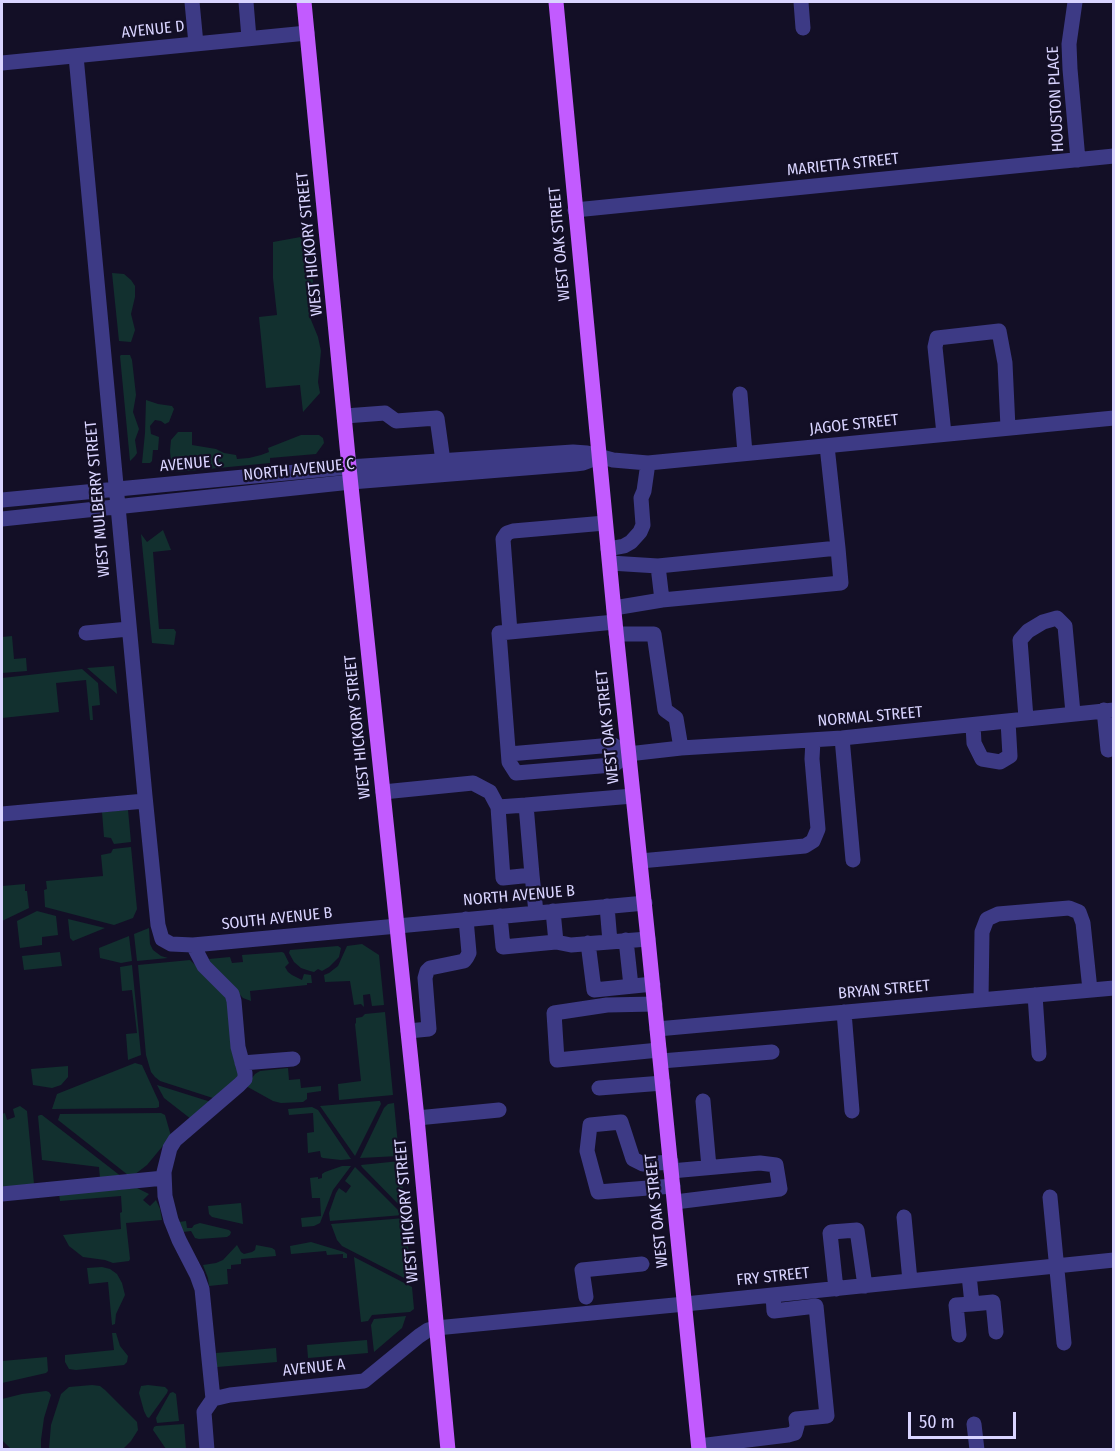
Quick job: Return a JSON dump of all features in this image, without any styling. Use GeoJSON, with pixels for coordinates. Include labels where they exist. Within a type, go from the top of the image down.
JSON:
{"type":"FeatureCollection","features":[{"type":"Feature","properties":{"kind":"main road","name":"WEST HICKORY STREET"},"geometry":{"type":"LineString","coordinates":[[304,2],[382,792],[417,1118],[448,1449]]}},
{"type":"Feature","properties":{"kind":"main road","name":"WEST OAK STREET"},"geometry":{"type":"LineString","coordinates":[[556,2],[605,523],[699,1448]]}},
{"type":"Feature","properties":{"kind":"street"},"geometry":{"type":"LineString","coordinates":[[192,2],[196,44]]}},
{"type":"Feature","properties":{"kind":"street"},"geometry":{"type":"LineString","coordinates":[[246,2],[249,38]]}},
{"type":"Feature","properties":{"kind":"street"},"geometry":{"type":"LineString","coordinates":[[801,2],[802,28]]}},
{"type":"Feature","properties":{"kind":"street","name":"HOUSTON PLACE"},"geometry":{"type":"LineString","coordinates":[[1075,2],[1069,44],[1078,160]]}},
{"type":"Feature","properties":{"kind":"street","name":"AVENUE D"},"geometry":{"type":"LineString","coordinates":[[2,63],[307,33]]}},
{"type":"Feature","properties":{"kind":"street","name":"WEST MULBERRY STREET"},"geometry":{"type":"LineString","coordinates":[[75,56],[145,801],[158,925],[162,939]]}},
{"type":"Feature","properties":{"kind":"street","name":"MARIETTA STREET"},"geometry":{"type":"LineString","coordinates":[[575,210],[1113,156]]}},
{"type":"Feature","properties":{"kind":"street"},"geometry":{"type":"LineString","coordinates":[[944,434],[935,347],[937,338],[999,331],[1005,363],[1008,428]]}},
{"type":"Feature","properties":{"kind":"street"},"geometry":{"type":"LineString","coordinates":[[740,394],[746,453]]}},
{"type":"Feature","properties":{"kind":"street"},"geometry":{"type":"LineString","coordinates":[[345,416],[385,413],[396,421],[437,418],[442,461]]}},
{"type":"Feature","properties":{"kind":"street","name":"JAGOE STREET"},"geometry":{"type":"LineString","coordinates":[[599,457],[648,463],[1113,418]]}},
{"type":"Feature","properties":{"kind":"street"},"geometry":{"type":"LineString","coordinates":[[628,754],[613,745],[509,754],[499,633],[615,621],[662,600],[842,583],[827,446]]}},
{"type":"Feature","properties":{"kind":"street","name":"AVENUE C"},"geometry":{"type":"LineString","coordinates":[[2,500],[350,474],[442,461],[573,452],[599,457]]}},
{"type":"Feature","properties":{"kind":"street","name":"NORTH AVENUE C"},"geometry":{"type":"LineString","coordinates":[[2,519],[117,507],[350,474],[575,464],[599,457]]}},
{"type":"Feature","properties":{"kind":"street"},"geometry":{"type":"LineString","coordinates":[[609,556],[631,542],[643,525],[641,498],[648,463]]}},
{"type":"Feature","properties":{"kind":"street"},"geometry":{"type":"LineString","coordinates":[[510,632],[502,539],[507,533],[605,523]]}},
{"type":"Feature","properties":{"kind":"street"},"geometry":{"type":"LineString","coordinates":[[609,556],[658,566],[838,548]]}},
{"type":"Feature","properties":{"kind":"street"},"geometry":{"type":"LineString","coordinates":[[658,566],[662,600]]}},
{"type":"Feature","properties":{"kind":"street"},"geometry":{"type":"LineString","coordinates":[[1026,718],[1020,640],[1028,631],[1043,622],[1058,618],[1065,626],[1073,713]]}},
{"type":"Feature","properties":{"kind":"street"},"geometry":{"type":"LineString","coordinates":[[615,621],[654,634],[665,710],[676,718],[681,748]]}},
{"type":"Feature","properties":{"kind":"street"},"geometry":{"type":"LineString","coordinates":[[86,633],[129,629]]}},
{"type":"Feature","properties":{"kind":"street"},"geometry":{"type":"LineString","coordinates":[[1108,750],[1109,710]]}},
{"type":"Feature","properties":{"kind":"street","name":"NORMAL STREET"},"geometry":{"type":"LineString","coordinates":[[628,754],[681,748],[842,738],[1109,710]]}},
{"type":"Feature","properties":{"kind":"street"},"geometry":{"type":"LineString","coordinates":[[973,725],[974,743],[982,759],[1000,762],[1010,756],[1008,721]]}},
{"type":"Feature","properties":{"kind":"street"},"geometry":{"type":"LineString","coordinates":[[842,738],[853,860]]}},
{"type":"Feature","properties":{"kind":"street"},"geometry":{"type":"LineString","coordinates":[[640,861],[805,846],[813,841],[818,829],[812,759],[813,740]]}},
{"type":"Feature","properties":{"kind":"street"},"geometry":{"type":"LineString","coordinates":[[382,792],[473,783],[490,792],[498,807],[503,878],[532,875]]}},
{"type":"Feature","properties":{"kind":"street"},"geometry":{"type":"LineString","coordinates":[[498,807],[633,796]]}},
{"type":"Feature","properties":{"kind":"street"},"geometry":{"type":"LineString","coordinates":[[2,814],[145,801]]}},
{"type":"Feature","properties":{"kind":"street"},"geometry":{"type":"LineString","coordinates":[[526,805],[536,912]]}},
{"type":"Feature","properties":{"kind":"street","name":"NORTH AVENUE B"},"geometry":{"type":"LineString","coordinates":[[397,925],[645,903]]}},
{"type":"Feature","properties":{"kind":"street"},"geometry":{"type":"LineString","coordinates":[[607,906],[610,942]]}},
{"type":"Feature","properties":{"kind":"street"},"geometry":{"type":"LineString","coordinates":[[981,1000],[982,932],[987,919],[998,914],[1069,908],[1079,912],[1083,923],[1089,990]]}},
{"type":"Feature","properties":{"kind":"street"},"geometry":{"type":"LineString","coordinates":[[553,911],[556,942]]}},
{"type":"Feature","properties":{"kind":"street"},"geometry":{"type":"LineString","coordinates":[[500,916],[503,947],[556,942],[572,945],[648,939]]}},
{"type":"Feature","properties":{"kind":"street"},"geometry":{"type":"LineString","coordinates":[[408,1031],[429,1029],[425,978],[427,971],[430,968],[464,961],[467,957],[469,953],[466,919]]}},
{"type":"Feature","properties":{"kind":"street","name":"SOUTH AVENUE B"},"geometry":{"type":"LineString","coordinates":[[162,939],[171,944],[193,945],[397,925]]}},
{"type":"Feature","properties":{"kind":"street"},"geometry":{"type":"LineString","coordinates":[[626,940],[632,986]]}},
{"type":"Feature","properties":{"kind":"street"},"geometry":{"type":"LineString","coordinates":[[588,944],[594,990],[653,984]]}},
{"type":"Feature","properties":{"kind":"street"},"geometry":{"type":"LineString","coordinates":[[193,945],[204,966],[232,994],[238,1047],[245,1073],[242,1083],[176,1140],[166,1160],[164,1178],[165,1196],[171,1220],[202,1290],[213,1399],[204,1412],[207,1449]]}},
{"type":"Feature","properties":{"kind":"street","name":"BRYAN STREET"},"geometry":{"type":"LineString","coordinates":[[657,1029],[1113,988]]}},
{"type":"Feature","properties":{"kind":"street"},"geometry":{"type":"LineString","coordinates":[[1035,995],[1039,1054]]}},
{"type":"Feature","properties":{"kind":"street"},"geometry":{"type":"LineString","coordinates":[[655,1004],[607,1005],[554,1013],[557,1060],[772,1052]]}},
{"type":"Feature","properties":{"kind":"street"},"geometry":{"type":"LineString","coordinates":[[844,1012],[852,1111]]}},
{"type":"Feature","properties":{"kind":"street"},"geometry":{"type":"LineString","coordinates":[[242,1063],[293,1059]]}},
{"type":"Feature","properties":{"kind":"street"},"geometry":{"type":"LineString","coordinates":[[599,1088],[663,1083]]}},
{"type":"Feature","properties":{"kind":"street"},"geometry":{"type":"LineString","coordinates":[[703,1101],[709,1167]]}},
{"type":"Feature","properties":{"kind":"street"},"geometry":{"type":"LineString","coordinates":[[417,1118],[499,1110]]}},
{"type":"Feature","properties":{"kind":"street"},"geometry":{"type":"LineString","coordinates":[[672,1173],[633,1159],[621,1122],[590,1125],[587,1150],[598,1192],[672,1173],[760,1163],[776,1165],[780,1189],[675,1202]]}},
{"type":"Feature","properties":{"kind":"street"},"geometry":{"type":"LineString","coordinates":[[2,1194],[164,1178]]}},
{"type":"Feature","properties":{"kind":"street"},"geometry":{"type":"LineString","coordinates":[[1050,1197],[1064,1343]]}},
{"type":"Feature","properties":{"kind":"street"},"geometry":{"type":"LineString","coordinates":[[904,1217],[910,1281]]}},
{"type":"Feature","properties":{"kind":"street"},"geometry":{"type":"LineString","coordinates":[[836,1289],[830,1233],[857,1229],[865,1286]]}},
{"type":"Feature","properties":{"kind":"street","name":"FRY STREET"},"geometry":{"type":"LineString","coordinates":[[436,1328],[773,1295],[816,1299],[836,1289],[1113,1260]]}},
{"type":"Feature","properties":{"kind":"street"},"geometry":{"type":"LineString","coordinates":[[586,1297],[582,1270],[642,1264]]}},
{"type":"Feature","properties":{"kind":"street"},"geometry":{"type":"LineString","coordinates":[[969,1275],[972,1304]]}},
{"type":"Feature","properties":{"kind":"street"},"geometry":{"type":"LineString","coordinates":[[699,1448],[788,1436],[795,1433],[796,1419],[826,1416],[816,1299]]}},
{"type":"Feature","properties":{"kind":"street"},"geometry":{"type":"LineString","coordinates":[[959,1335],[956,1305],[993,1302],[996,1332]]}},
{"type":"Feature","properties":{"kind":"street","name":"AVENUE A"},"geometry":{"type":"LineString","coordinates":[[213,1399],[230,1395],[364,1381],[419,1336],[436,1328]]}},
{"type":"Feature","properties":{"kind":"street"},"geometry":{"type":"LineString","coordinates":[[974,1424],[977,1449]]}},
{"type":"Feature","properties":{"kind":"green space"},"geometry":{"type":"Polygon","coordinates":[[[306,236],[314,288],[309,315],[321,351],[318,382],[320,393],[303,412],[300,385],[266,388],[259,317],[277,315],[273,278],[273,242],[306,236]]]}},
{"type":"Feature","properties":{"kind":"green space"},"geometry":{"type":"Polygon","coordinates":[[[112,273],[124,274],[135,286],[131,314],[135,330],[131,342],[119,341],[112,273]]]}},
{"type":"Feature","properties":{"kind":"green space"},"geometry":{"type":"Polygon","coordinates":[[[130,355],[132,360],[136,395],[133,412],[139,429],[135,440],[137,453],[130,461],[120,356],[130,355]]]}},
{"type":"Feature","properties":{"kind":"green space"},"geometry":{"type":"Polygon","coordinates":[[[146,400],[172,406],[174,409],[169,422],[165,424],[155,420],[150,426],[151,434],[159,437],[158,450],[153,450],[150,463],[142,463],[145,433],[146,400]]]}},
{"type":"Feature","properties":{"kind":"green space"},"geometry":{"type":"Polygon","coordinates":[[[178,432],[192,432],[192,445],[236,455],[237,459],[269,452],[268,448],[301,435],[319,435],[323,438],[324,443],[316,454],[270,458],[270,463],[177,472],[171,462],[170,451],[171,440],[178,432]]]}},
{"type":"Feature","properties":{"kind":"green space"},"geometry":{"type":"Polygon","coordinates":[[[163,530],[171,550],[153,552],[159,629],[174,629],[176,632],[174,645],[152,643],[141,534],[147,542],[163,530]]]}},
{"type":"Feature","properties":{"kind":"green space"},"geometry":{"type":"Polygon","coordinates":[[[12,636],[14,659],[26,658],[27,671],[2,673],[2,637],[12,636]]]}},
{"type":"Feature","properties":{"kind":"green space"},"geometry":{"type":"Polygon","coordinates":[[[114,666],[117,694],[87,668],[114,666]]]}},
{"type":"Feature","properties":{"kind":"green space"},"geometry":{"type":"Polygon","coordinates":[[[82,669],[98,683],[100,705],[92,706],[93,720],[90,720],[86,680],[56,683],[59,712],[2,718],[2,678],[82,669]]]}},
{"type":"Feature","properties":{"kind":"green space"},"geometry":{"type":"Polygon","coordinates":[[[128,810],[131,842],[114,844],[111,838],[104,837],[102,812],[128,810]]]}},
{"type":"Feature","properties":{"kind":"green space"},"geometry":{"type":"Polygon","coordinates":[[[131,847],[137,909],[133,918],[114,925],[45,907],[46,881],[103,876],[101,855],[111,853],[113,849],[131,847]]]}},
{"type":"Feature","properties":{"kind":"green space"},"geometry":{"type":"Polygon","coordinates":[[[25,884],[29,908],[2,921],[2,886],[25,884]]]}},
{"type":"Feature","properties":{"kind":"green space"},"geometry":{"type":"Polygon","coordinates":[[[37,911],[56,916],[58,935],[42,937],[42,945],[20,948],[17,921],[37,911]]]}},
{"type":"Feature","properties":{"kind":"green space"},"geometry":{"type":"Polygon","coordinates":[[[68,919],[105,928],[73,941],[70,938],[68,919]]]}},
{"type":"Feature","properties":{"kind":"green space"},"geometry":{"type":"Polygon","coordinates":[[[149,928],[150,944],[153,950],[168,958],[137,961],[134,934],[149,928]]]}},
{"type":"Feature","properties":{"kind":"green space"},"geometry":{"type":"Polygon","coordinates":[[[129,936],[132,961],[121,963],[100,958],[99,948],[129,936]]]}},
{"type":"Feature","properties":{"kind":"green space"},"geometry":{"type":"Polygon","coordinates":[[[362,944],[379,955],[384,1005],[372,1006],[370,994],[363,995],[364,1007],[361,1004],[354,1005],[350,981],[325,982],[324,975],[338,966],[347,946],[362,944]]]}},
{"type":"Feature","properties":{"kind":"green space"},"geometry":{"type":"Polygon","coordinates":[[[338,946],[341,948],[339,957],[322,971],[318,969],[314,972],[301,968],[289,953],[290,950],[338,946]]]}},
{"type":"Feature","properties":{"kind":"green space"},"geometry":{"type":"Polygon","coordinates":[[[60,952],[62,966],[24,970],[22,956],[60,952]]]}},
{"type":"Feature","properties":{"kind":"green space"},"geometry":{"type":"Polygon","coordinates":[[[282,952],[289,963],[285,967],[288,972],[302,980],[304,974],[311,975],[312,983],[250,991],[251,1001],[243,998],[210,963],[209,959],[230,957],[232,963],[243,962],[242,955],[282,952]]]}},
{"type":"Feature","properties":{"kind":"green space"},"geometry":{"type":"Polygon","coordinates":[[[190,960],[226,995],[240,1075],[216,1099],[160,1081],[151,1072],[146,1055],[138,965],[190,960]]]}},
{"type":"Feature","properties":{"kind":"green space"},"geometry":{"type":"Polygon","coordinates":[[[132,965],[141,1055],[128,1060],[126,1034],[137,1033],[132,990],[122,991],[120,967],[132,965]]]}},
{"type":"Feature","properties":{"kind":"green space"},"geometry":{"type":"Polygon","coordinates":[[[385,1012],[393,1095],[339,1100],[338,1084],[361,1081],[356,1018],[365,1014],[385,1012]]]}},
{"type":"Feature","properties":{"kind":"green space"},"geometry":{"type":"Polygon","coordinates":[[[135,1063],[142,1065],[159,1102],[159,1107],[52,1109],[57,1094],[135,1063]]]}},
{"type":"Feature","properties":{"kind":"green space"},"geometry":{"type":"Polygon","coordinates":[[[68,1066],[68,1077],[61,1085],[52,1088],[33,1085],[31,1069],[68,1066]]]}},
{"type":"Feature","properties":{"kind":"green space"},"geometry":{"type":"Polygon","coordinates":[[[288,1068],[289,1080],[300,1079],[301,1088],[321,1086],[321,1091],[307,1093],[307,1099],[303,1102],[281,1103],[246,1086],[260,1071],[288,1068]]]}},
{"type":"Feature","properties":{"kind":"green space"},"geometry":{"type":"Polygon","coordinates":[[[157,1085],[211,1102],[191,1119],[164,1098],[157,1085]]]}},
{"type":"Feature","properties":{"kind":"green space"},"geometry":{"type":"Polygon","coordinates":[[[380,1101],[381,1104],[355,1156],[320,1106],[380,1101]]]}},
{"type":"Feature","properties":{"kind":"green space"},"geometry":{"type":"Polygon","coordinates":[[[394,1103],[399,1156],[360,1158],[384,1108],[394,1103]]]}},
{"type":"Feature","properties":{"kind":"green space"},"geometry":{"type":"Polygon","coordinates":[[[20,1106],[27,1111],[34,1184],[2,1188],[2,1114],[5,1113],[7,1120],[15,1117],[13,1109],[20,1106]]]}},
{"type":"Feature","properties":{"kind":"green space"},"geometry":{"type":"Polygon","coordinates":[[[312,1107],[318,1110],[351,1159],[323,1158],[320,1151],[308,1153],[307,1133],[314,1132],[313,1113],[289,1115],[288,1109],[312,1107]]]}},
{"type":"Feature","properties":{"kind":"green space"},"geometry":{"type":"Polygon","coordinates":[[[161,1113],[165,1115],[171,1136],[147,1165],[134,1175],[128,1175],[58,1120],[60,1114],[161,1113]]]}},
{"type":"Feature","properties":{"kind":"green space"},"geometry":{"type":"Polygon","coordinates":[[[40,1115],[122,1177],[100,1178],[99,1167],[42,1160],[38,1116],[40,1115]]]}},
{"type":"Feature","properties":{"kind":"green space"},"geometry":{"type":"Polygon","coordinates":[[[400,1161],[405,1211],[361,1165],[400,1161]]]}},
{"type":"Feature","properties":{"kind":"green space"},"geometry":{"type":"Polygon","coordinates":[[[342,1166],[351,1166],[333,1190],[320,1223],[302,1227],[301,1218],[321,1216],[320,1198],[312,1198],[310,1178],[322,1178],[325,1172],[342,1166]]]}},
{"type":"Feature","properties":{"kind":"green space"},"geometry":{"type":"Polygon","coordinates":[[[355,1167],[403,1215],[330,1221],[329,1213],[336,1193],[339,1188],[346,1193],[351,1186],[345,1181],[355,1167]]]}},
{"type":"Feature","properties":{"kind":"green space"},"geometry":{"type":"Polygon","coordinates":[[[137,1188],[149,1194],[143,1200],[150,1206],[156,1200],[162,1220],[126,1223],[129,1261],[113,1263],[83,1257],[69,1246],[63,1235],[121,1229],[121,1196],[60,1201],[59,1194],[137,1188]]]}},
{"type":"Feature","properties":{"kind":"green space"},"geometry":{"type":"Polygon","coordinates":[[[241,1203],[243,1224],[212,1217],[209,1214],[208,1206],[241,1203]]]}},
{"type":"Feature","properties":{"kind":"green space"},"geometry":{"type":"Polygon","coordinates":[[[405,1218],[412,1282],[342,1246],[331,1224],[405,1218]]]}},
{"type":"Feature","properties":{"kind":"green space"},"geometry":{"type":"Polygon","coordinates":[[[186,1221],[187,1228],[200,1223],[231,1232],[227,1237],[199,1239],[195,1238],[191,1231],[183,1232],[179,1222],[186,1221]]]}},
{"type":"Feature","properties":{"kind":"green space"},"geometry":{"type":"Polygon","coordinates":[[[311,1242],[344,1252],[347,1258],[343,1258],[343,1254],[327,1255],[326,1251],[291,1254],[290,1246],[311,1242]]]}},
{"type":"Feature","properties":{"kind":"green space"},"geometry":{"type":"Polygon","coordinates":[[[237,1245],[244,1254],[255,1250],[256,1245],[272,1248],[276,1256],[241,1259],[241,1264],[231,1265],[231,1269],[227,1269],[228,1284],[209,1286],[203,1265],[223,1260],[237,1245]]]}},
{"type":"Feature","properties":{"kind":"green space"},"geometry":{"type":"Polygon","coordinates":[[[354,1257],[412,1287],[414,1309],[410,1312],[372,1315],[368,1321],[361,1322],[354,1257]]]}},
{"type":"Feature","properties":{"kind":"green space"},"geometry":{"type":"Polygon","coordinates":[[[102,1267],[117,1274],[125,1295],[116,1314],[115,1324],[112,1325],[108,1282],[89,1284],[87,1268],[102,1267]]]}},
{"type":"Feature","properties":{"kind":"green space"},"geometry":{"type":"Polygon","coordinates":[[[406,1316],[402,1328],[374,1352],[371,1325],[374,1319],[406,1316]]]}},
{"type":"Feature","properties":{"kind":"green space"},"geometry":{"type":"Polygon","coordinates":[[[112,1333],[116,1333],[120,1346],[128,1356],[124,1365],[69,1369],[65,1362],[65,1355],[114,1350],[112,1333]]]}},
{"type":"Feature","properties":{"kind":"green space"},"geometry":{"type":"Polygon","coordinates":[[[367,1340],[368,1353],[308,1358],[307,1345],[367,1340]]]}},
{"type":"Feature","properties":{"kind":"green space"},"geometry":{"type":"Polygon","coordinates":[[[276,1348],[277,1362],[217,1367],[216,1353],[276,1348]]]}},
{"type":"Feature","properties":{"kind":"green space"},"geometry":{"type":"Polygon","coordinates":[[[47,1357],[48,1371],[46,1373],[2,1383],[2,1361],[47,1357]]]}},
{"type":"Feature","properties":{"kind":"green space"},"geometry":{"type":"Polygon","coordinates":[[[100,1386],[105,1390],[137,1422],[138,1430],[131,1441],[123,1449],[49,1449],[51,1425],[61,1394],[69,1387],[100,1386]]]}},
{"type":"Feature","properties":{"kind":"green space"},"geometry":{"type":"Polygon","coordinates":[[[141,1386],[165,1387],[168,1390],[149,1418],[144,1411],[139,1393],[141,1386]]]}},
{"type":"Feature","properties":{"kind":"green space"},"geometry":{"type":"Polygon","coordinates":[[[46,1391],[51,1395],[44,1418],[41,1449],[11,1449],[2,1440],[2,1399],[46,1391]]]}},
{"type":"Feature","properties":{"kind":"green space"},"geometry":{"type":"Polygon","coordinates":[[[170,1393],[176,1394],[179,1421],[157,1423],[156,1418],[170,1393]]]}},
{"type":"Feature","properties":{"kind":"green space"},"geometry":{"type":"Polygon","coordinates":[[[184,1424],[186,1449],[166,1449],[153,1430],[156,1426],[184,1424]]]}}]}
